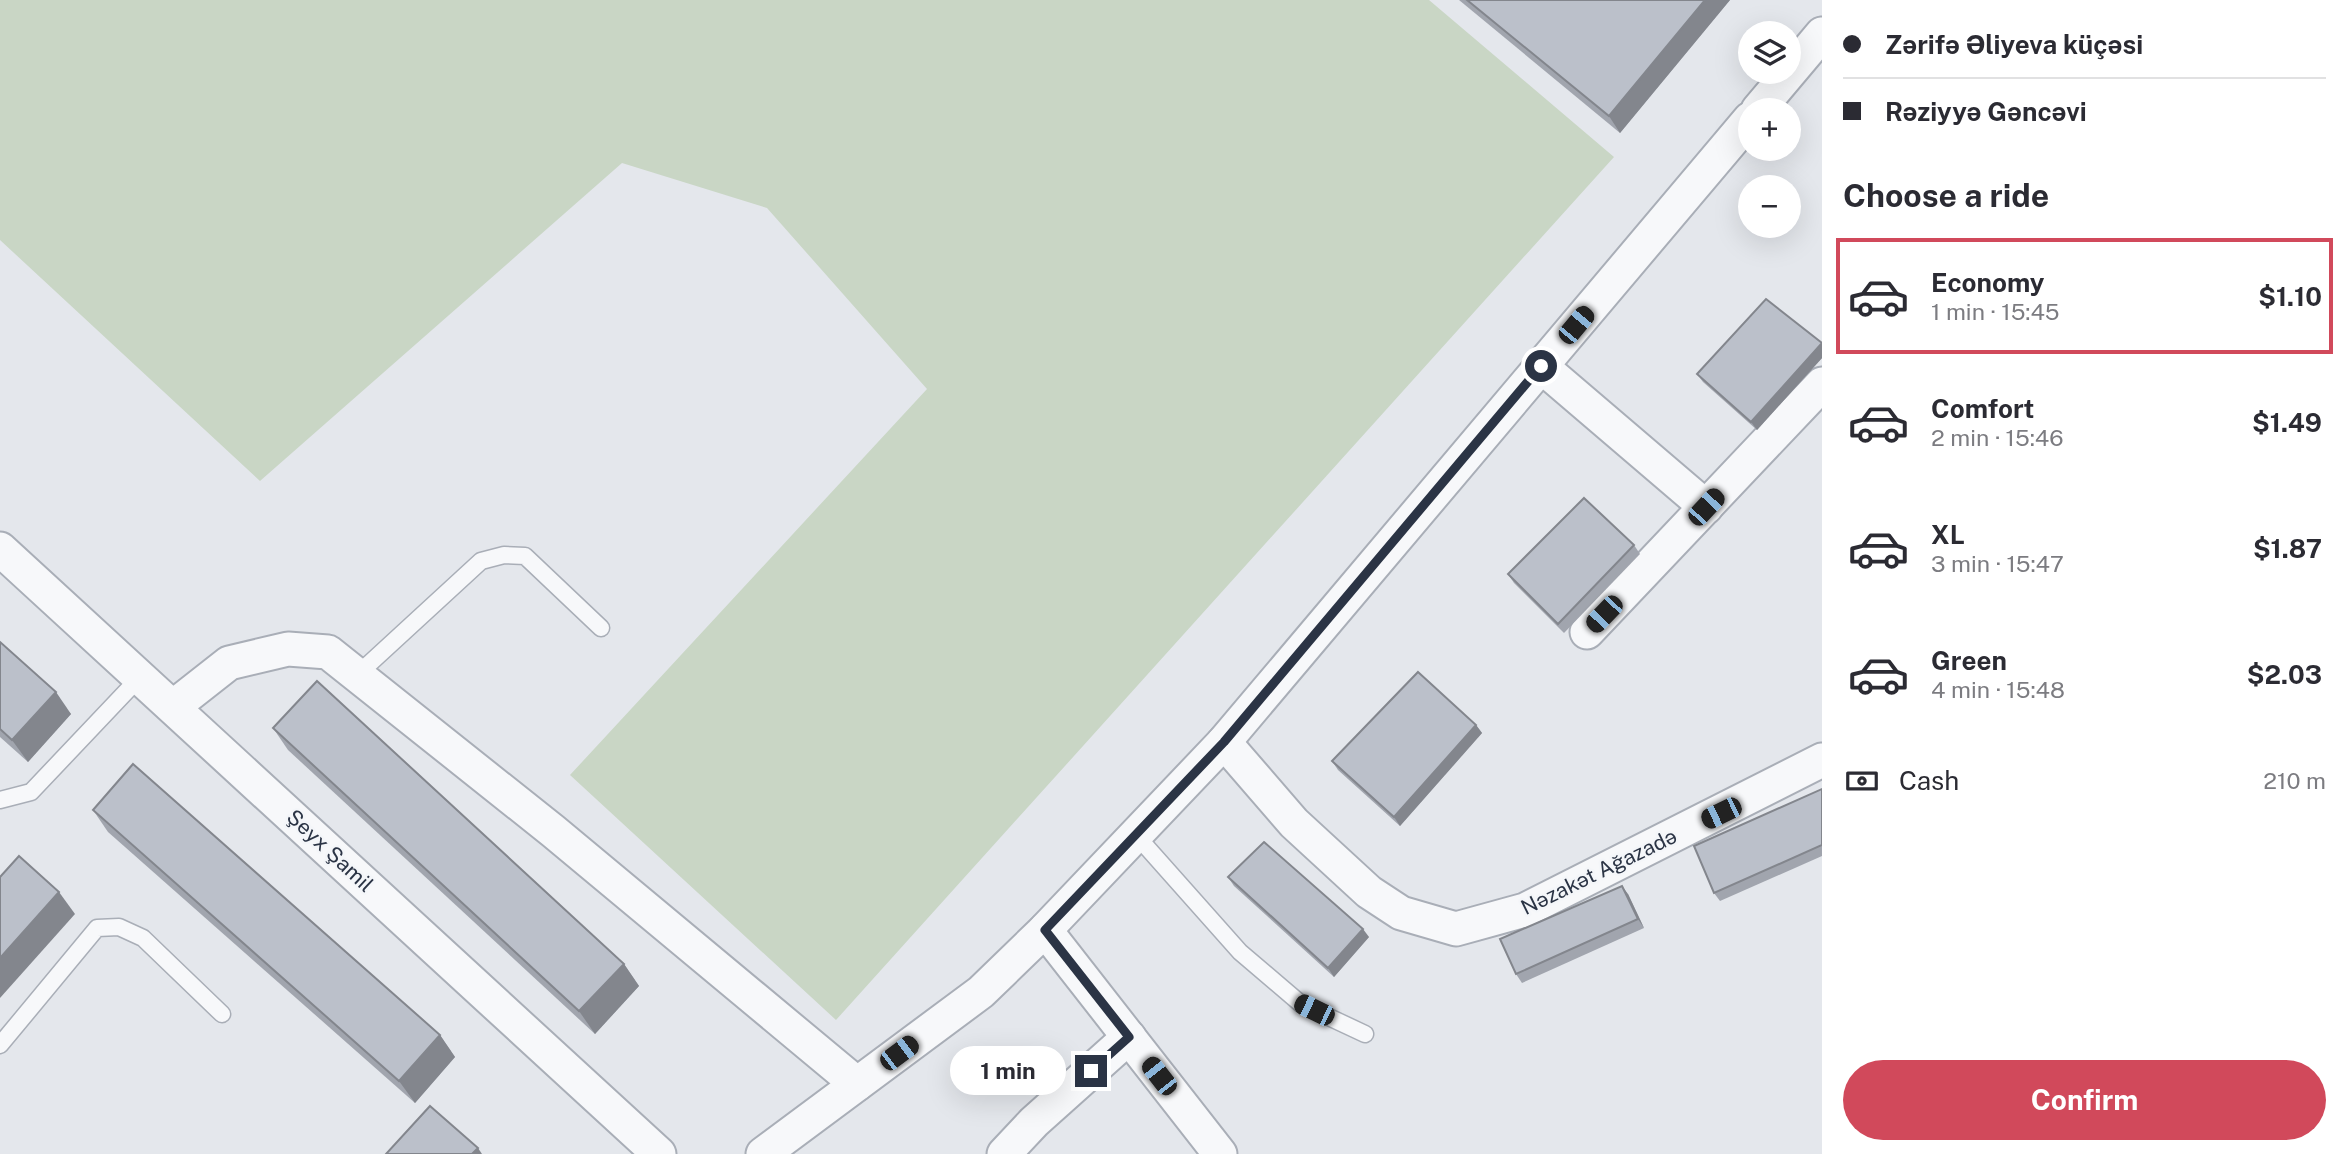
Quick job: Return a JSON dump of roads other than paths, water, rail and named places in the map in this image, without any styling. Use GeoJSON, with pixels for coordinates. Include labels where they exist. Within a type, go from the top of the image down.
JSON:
{"type":"FeatureCollection","features":[{"type":"Feature","properties":{"kind":"street"},"geometry":{"type":"LineString","coordinates":[[1768,98],[1822,34]]}},
{"type":"Feature","properties":{"kind":"street"},"geometry":{"type":"LineString","coordinates":[[763,1154],[981,992],[1136,835],[1224,742],[1738,134]]}},
{"type":"Feature","properties":{"kind":"street"},"geometry":{"type":"LineString","coordinates":[[1541,366],[1706,507]]}},
{"type":"Feature","properties":{"kind":"street"},"geometry":{"type":"LineString","coordinates":[[1587,632],[1822,384]]}},
{"type":"Feature","properties":{"kind":"street","name":"Şeyx Şamil"},"geometry":{"type":"LineString","coordinates":[[0,549],[659,1154]]}},
{"type":"Feature","properties":{"kind":"street"},"geometry":{"type":"LineString","coordinates":[[173,707],[229,663],[288,649],[328,652],[563,840],[857,1084]]}},
{"type":"Feature","properties":{"kind":"street","name":"Nəzakət Ağazadə"},"geometry":{"type":"LineString","coordinates":[[1224,742],[1294,823],[1369,892],[1401,913],[1456,929],[1525,910],[1822,760]]}},
{"type":"Feature","properties":{"kind":"street"},"geometry":{"type":"LineString","coordinates":[[1045,930],[1220,1154]]}},
{"type":"Feature","properties":{"kind":"street"},"geometry":{"type":"LineString","coordinates":[[1004,1154],[1034,1122],[1129,1037]]}},
{"type":"Feature","properties":{"kind":"lane"},"geometry":{"type":"LineString","coordinates":[[357,675],[481,561],[504,555],[525,556],[601,628]]}},
{"type":"Feature","properties":{"kind":"lane"},"geometry":{"type":"LineString","coordinates":[[0,800],[31,792],[140,677]]}},
{"type":"Feature","properties":{"kind":"lane"},"geometry":{"type":"LineString","coordinates":[[1136,835],[1240,952],[1301,1004],[1365,1034]]}},
{"type":"Feature","properties":{"kind":"lane"},"geometry":{"type":"LineString","coordinates":[[0,1045],[97,928],[119,927],[143,938],[222,1014]]}}]}
